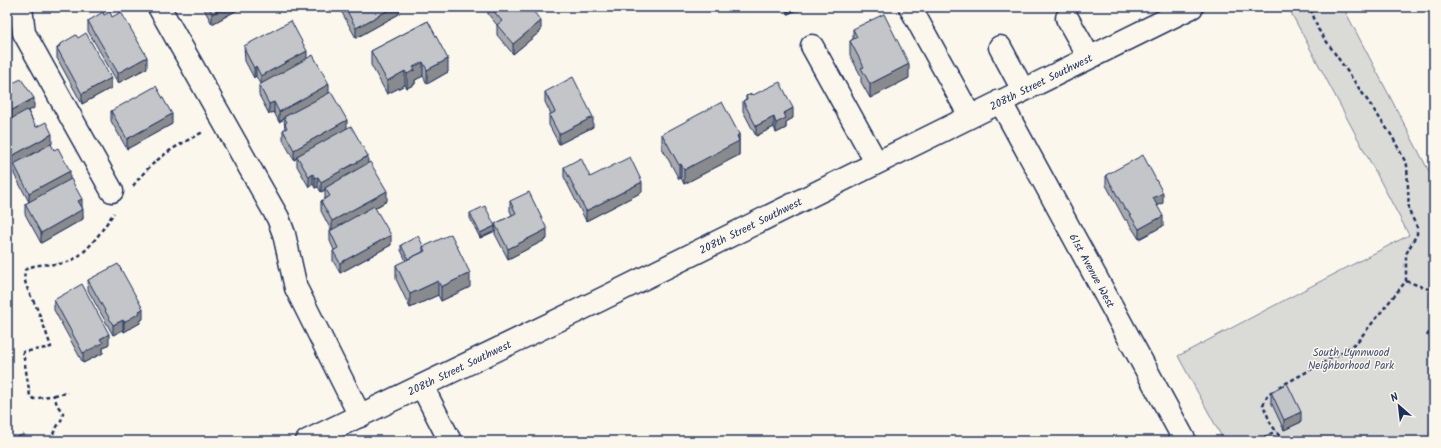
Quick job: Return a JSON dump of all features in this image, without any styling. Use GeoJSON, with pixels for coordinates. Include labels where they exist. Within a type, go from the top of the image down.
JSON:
{"type":"FeatureCollection","features":[{"type":"Feature","properties":{"kind":"street"},"geometry":{"type":"LineString","coordinates":[[22,7],[24,33],[120,195]]}},
{"type":"Feature","properties":{"kind":"street"},"geometry":{"type":"LineString","coordinates":[[160,7],[278,218],[284,234],[296,288],[360,416]]}},
{"type":"Feature","properties":{"kind":"street"},"geometry":{"type":"LineString","coordinates":[[910,7],[970,116]]}},
{"type":"Feature","properties":{"kind":"street","name":"208th Street Southwest"},"geometry":{"type":"LineString","coordinates":[[307,441],[605,298],[876,162],[1192,7]]}},
{"type":"Feature","properties":{"kind":"street"},"geometry":{"type":"LineString","coordinates":[[1067,18],[1089,57]]}},
{"type":"Feature","properties":{"kind":"street"},"geometry":{"type":"LineString","coordinates":[[812,46],[876,162]]}},
{"type":"Feature","properties":{"kind":"street"},"geometry":{"type":"LineString","coordinates":[[1000,47],[1023,90]]}},
{"type":"Feature","properties":{"kind":"street","name":"61st Avenue West"},"geometry":{"type":"LineString","coordinates":[[1000,101],[1185,441]]}},
{"type":"Feature","properties":{"kind":"street"},"geometry":{"type":"LineString","coordinates":[[422,386],[450,441]]}},
{"type":"Feature","properties":{"kind":"path"},"geometry":{"type":"LineString","coordinates":[[1283,441],[1276,431],[1263,404],[1268,394],[1344,351],[1357,342],[1406,281],[1406,254],[1417,234],[1417,227],[1409,211],[1407,165],[1392,136],[1318,29],[1310,7]]}},
{"type":"Feature","properties":{"kind":"path"},"geometry":{"type":"LineString","coordinates":[[68,393],[34,398],[30,396],[23,352],[51,347],[37,309],[28,290],[24,276],[25,270],[32,266],[58,264],[75,260],[88,246],[120,195],[158,157],[203,132]]}},
{"type":"Feature","properties":{"kind":"path"},"geometry":{"type":"LineString","coordinates":[[1406,281],[1434,292]]}},
{"type":"Feature","properties":{"kind":"path"},"geometry":{"type":"LineString","coordinates":[[1427,336],[1434,323]]}},
{"type":"Feature","properties":{"kind":"path"},"geometry":{"type":"LineString","coordinates":[[52,441],[51,437],[63,418],[63,413],[56,404],[54,395]]}},
{"type":"Feature","properties":{"kind":"path"},"geometry":{"type":"LineString","coordinates":[[1257,441],[1276,431]]}},
{"type":"Feature","properties":{"kind":"green space","name":"South Lynnwood Neighborhood Park"},"geometry":{"type":"Polygon","coordinates":[[[1288,7],[1343,7],[1434,181],[1434,441],[1224,441],[1178,356],[1409,235],[1288,7]]]}},
{"type":"Feature","properties":{"kind":"building"},"geometry":{"type":"Polygon","coordinates":[[[209,7],[225,7],[212,14],[209,7]]]}},
{"type":"Feature","properties":{"kind":"building"},"geometry":{"type":"Polygon","coordinates":[[[345,7],[394,7],[356,28],[345,7]]]}},
{"type":"Feature","properties":{"kind":"building"},"geometry":{"type":"Polygon","coordinates":[[[490,7],[530,7],[541,21],[513,44],[497,25],[502,21],[490,7]]]}},
{"type":"Feature","properties":{"kind":"building"},"geometry":{"type":"Polygon","coordinates":[[[103,12],[104,15],[110,12],[112,17],[121,12],[147,57],[118,73],[88,21],[103,12]]]}},
{"type":"Feature","properties":{"kind":"building"},"geometry":{"type":"Polygon","coordinates":[[[884,14],[909,64],[870,84],[861,68],[864,67],[850,41],[857,37],[853,29],[884,14]]]}},
{"type":"Feature","properties":{"kind":"building"},"geometry":{"type":"Polygon","coordinates":[[[291,21],[307,51],[261,76],[256,66],[254,68],[244,46],[291,21]]]}},
{"type":"Feature","properties":{"kind":"building"},"geometry":{"type":"Polygon","coordinates":[[[428,21],[448,59],[427,70],[423,62],[413,67],[415,70],[407,74],[405,71],[387,81],[371,51],[428,21]]]}},
{"type":"Feature","properties":{"kind":"building"},"geometry":{"type":"Polygon","coordinates":[[[86,33],[111,78],[82,94],[57,48],[60,46],[59,45],[76,35],[78,38],[86,33]]]}},
{"type":"Feature","properties":{"kind":"building"},"geometry":{"type":"Polygon","coordinates":[[[313,55],[329,84],[279,112],[274,102],[269,104],[259,85],[313,55]]]}},
{"type":"Feature","properties":{"kind":"building"},"geometry":{"type":"Polygon","coordinates":[[[7,76],[11,84],[21,79],[34,98],[7,113],[7,76]]]}},
{"type":"Feature","properties":{"kind":"building"},"geometry":{"type":"Polygon","coordinates":[[[573,77],[593,117],[559,134],[549,115],[555,112],[545,92],[573,77]]]}},
{"type":"Feature","properties":{"kind":"building"},"geometry":{"type":"Polygon","coordinates":[[[780,82],[793,108],[784,113],[786,118],[776,123],[774,117],[756,126],[743,101],[747,99],[746,96],[753,95],[780,82]]]}},
{"type":"Feature","properties":{"kind":"building"},"geometry":{"type":"Polygon","coordinates":[[[156,86],[172,114],[127,139],[111,111],[156,86]]]}},
{"type":"Feature","properties":{"kind":"building"},"geometry":{"type":"Polygon","coordinates":[[[331,92],[347,120],[294,150],[283,130],[287,128],[285,124],[287,122],[284,117],[331,92]]]}},
{"type":"Feature","properties":{"kind":"building"},"geometry":{"type":"Polygon","coordinates":[[[722,102],[739,134],[737,136],[739,141],[684,170],[681,164],[679,165],[662,134],[722,102]]]}},
{"type":"Feature","properties":{"kind":"building"},"geometry":{"type":"Polygon","coordinates":[[[27,110],[36,127],[46,122],[52,134],[10,157],[7,152],[7,121],[27,110]]]}},
{"type":"Feature","properties":{"kind":"building"},"geometry":{"type":"Polygon","coordinates":[[[351,126],[368,156],[321,182],[318,177],[315,178],[313,174],[309,177],[297,156],[351,126]]]}},
{"type":"Feature","properties":{"kind":"building"},"geometry":{"type":"Polygon","coordinates":[[[51,144],[54,150],[58,148],[70,171],[29,193],[14,164],[51,144]]]}},
{"type":"Feature","properties":{"kind":"building"},"geometry":{"type":"Polygon","coordinates":[[[1143,155],[1163,193],[1153,198],[1163,216],[1139,229],[1127,210],[1125,210],[1106,175],[1143,155]]]}},
{"type":"Feature","properties":{"kind":"building"},"geometry":{"type":"Polygon","coordinates":[[[630,157],[642,182],[586,211],[564,167],[581,158],[590,177],[630,157]]]}},
{"type":"Feature","properties":{"kind":"building"},"geometry":{"type":"Polygon","coordinates":[[[370,162],[387,191],[332,221],[321,201],[330,196],[325,188],[370,162]]]}},
{"type":"Feature","properties":{"kind":"building"},"geometry":{"type":"Polygon","coordinates":[[[71,179],[82,199],[78,201],[83,209],[41,233],[25,204],[71,179]]]}},
{"type":"Feature","properties":{"kind":"building"},"geometry":{"type":"Polygon","coordinates":[[[529,192],[547,229],[508,249],[495,224],[516,213],[510,201],[529,192]]]}},
{"type":"Feature","properties":{"kind":"building"},"geometry":{"type":"Polygon","coordinates":[[[374,206],[391,235],[340,263],[333,251],[338,248],[330,231],[374,206]]]}},
{"type":"Feature","properties":{"kind":"building"},"geometry":{"type":"Polygon","coordinates":[[[485,206],[495,226],[480,233],[470,213],[485,206]]]}},
{"type":"Feature","properties":{"kind":"building"},"geometry":{"type":"Polygon","coordinates":[[[451,234],[470,273],[441,287],[438,281],[410,294],[396,265],[425,251],[423,247],[451,234]]]}},
{"type":"Feature","properties":{"kind":"building"},"geometry":{"type":"Polygon","coordinates":[[[418,236],[424,247],[423,252],[408,259],[401,245],[418,236]]]}},
{"type":"Feature","properties":{"kind":"building"},"geometry":{"type":"Polygon","coordinates":[[[118,264],[143,309],[139,311],[140,313],[124,322],[123,320],[113,325],[88,280],[118,264]]]}},
{"type":"Feature","properties":{"kind":"building"},"geometry":{"type":"Polygon","coordinates":[[[82,284],[109,334],[100,339],[103,343],[83,353],[54,300],[82,284]]]}},
{"type":"Feature","properties":{"kind":"building"},"geometry":{"type":"Polygon","coordinates":[[[1287,383],[1301,412],[1284,420],[1271,392],[1287,383]]]}},
{"type":"Feature","properties":{"kind":"building"},"geometry":{"type":"Polygon","coordinates":[[[24,434],[27,441],[9,441],[24,434]]]}}]}
